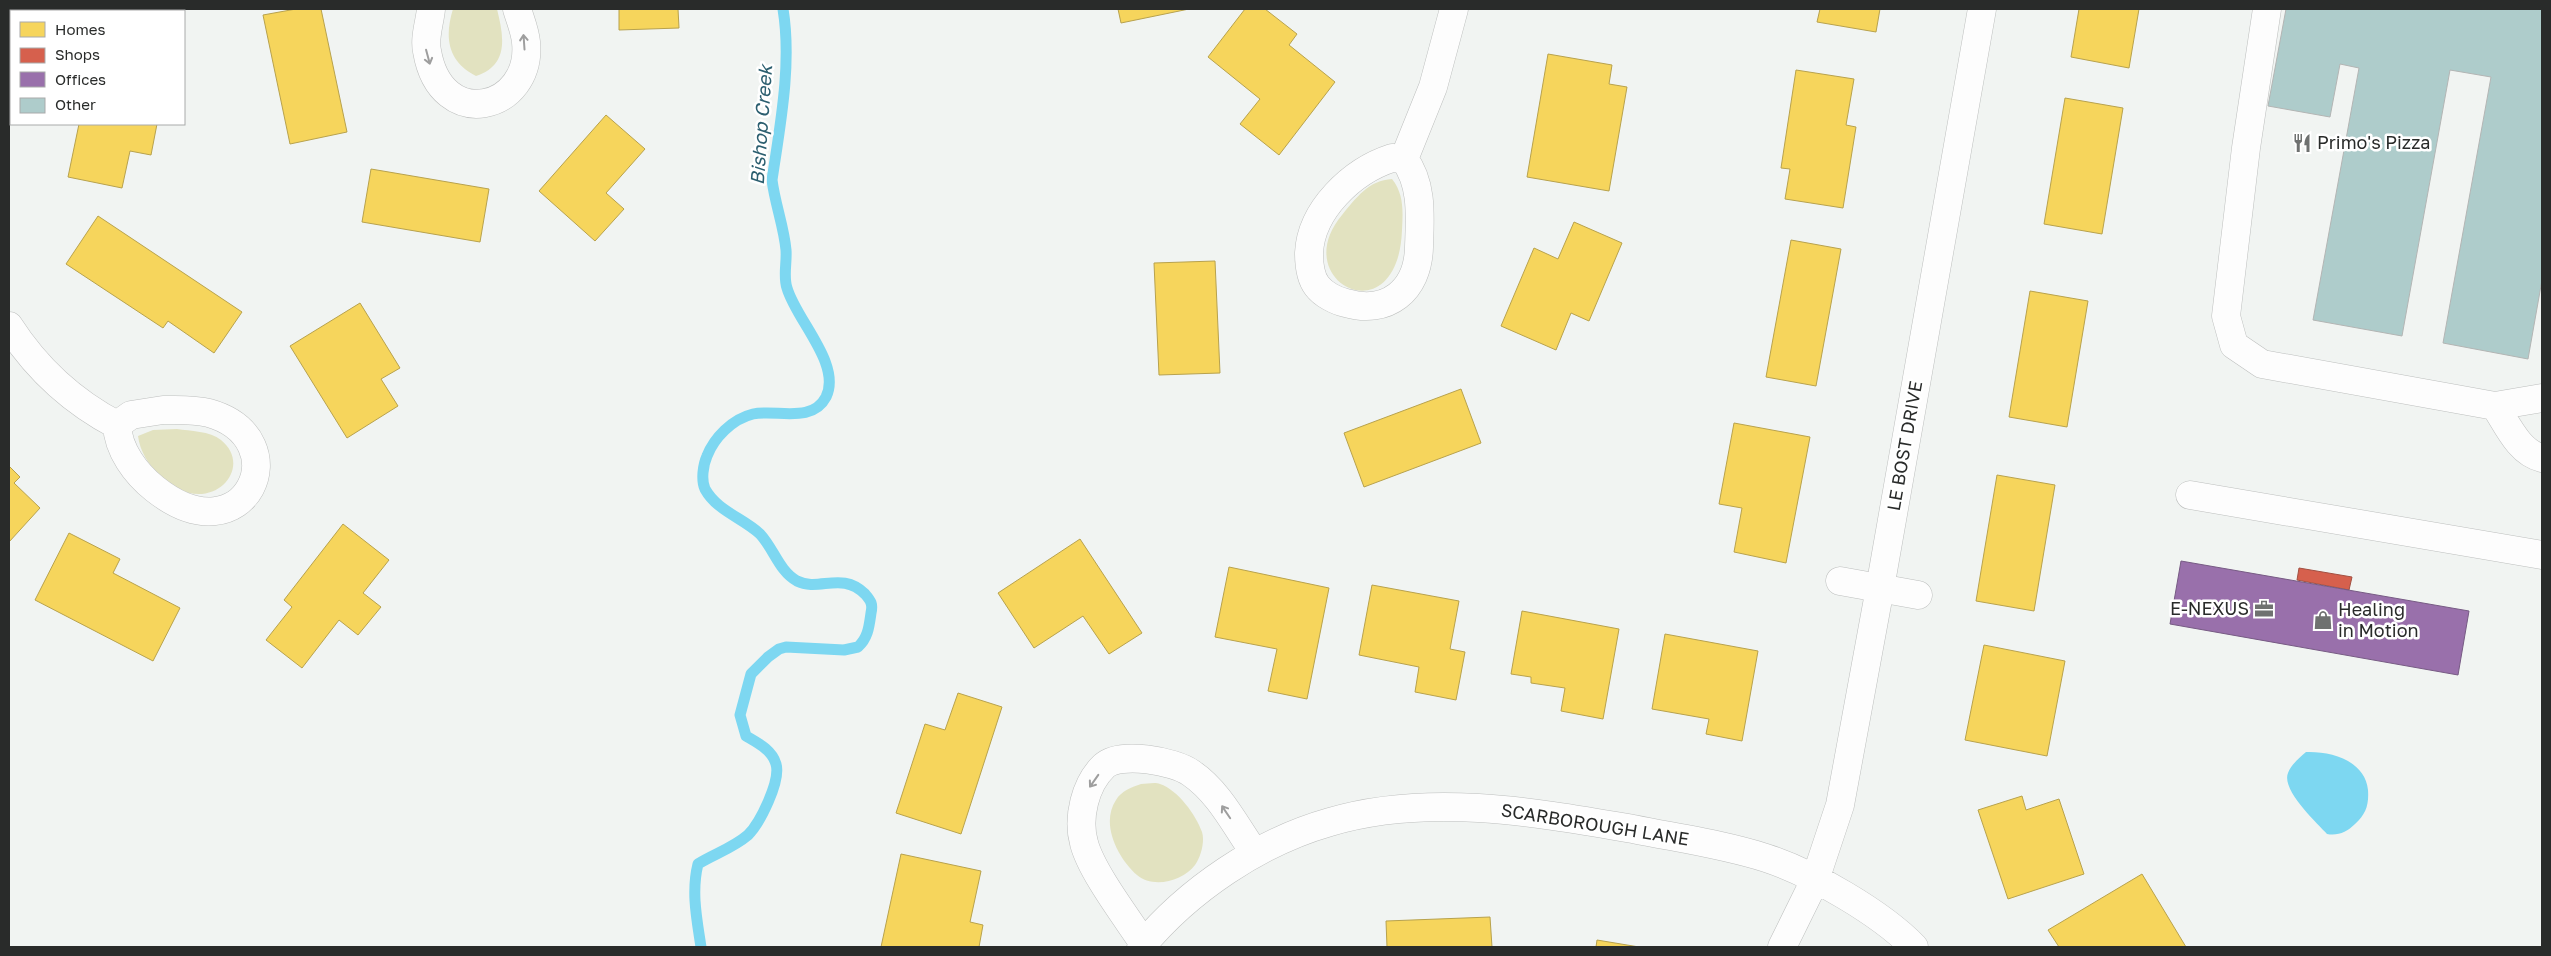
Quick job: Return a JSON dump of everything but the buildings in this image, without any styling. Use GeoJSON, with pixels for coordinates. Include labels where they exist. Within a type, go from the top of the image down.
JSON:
{"type":"FeatureCollection","features":[{"type":"Feature","properties":{"kind":"street"},"geometry":{"type":"LineString","coordinates":[[431,9],[426,49],[432,70],[441,86],[454,99],[475,104],[499,99],[514,85],[522,67],[526,43],[517,9]]}},
{"type":"Feature","properties":{"kind":"street"},"geometry":{"type":"LineString","coordinates":[[1404,159],[1433,86],[1454,9]]}},
{"type":"Feature","properties":{"kind":"street","name":"LE BOST DRIVE"},"geometry":{"type":"LineString","coordinates":[[1782,947],[1814,880],[1840,805],[1982,9]]}},
{"type":"Feature","properties":{"kind":"street"},"geometry":{"type":"LineString","coordinates":[[2267,9],[2246,148],[2226,316],[2234,346],[2262,364],[2495,406],[2542,398]]}},
{"type":"Feature","properties":{"kind":"street"},"geometry":{"type":"LineString","coordinates":[[1392,158],[1404,159],[1416,179],[1418,197],[1419,253],[1412,276],[1399,296],[1381,306],[1359,307],[1336,301],[1317,286],[1308,264],[1310,241],[1319,216],[1335,196],[1362,172],[1392,158]]}},
{"type":"Feature","properties":{"kind":"street"},"geometry":{"type":"LineString","coordinates":[[9,326],[21,345],[66,393],[117,425],[121,446],[147,483],[169,500],[188,510],[223,511],[240,501],[253,485],[256,468],[254,448],[244,433],[229,422],[209,414],[186,410],[163,410],[131,415],[117,425]]}},
{"type":"Feature","properties":{"kind":"street"},"geometry":{"type":"LineString","coordinates":[[2495,406],[2519,443],[2532,456],[2542,458]]}},
{"type":"Feature","properties":{"kind":"street"},"geometry":{"type":"LineString","coordinates":[[2190,495],[2542,555]]}},
{"type":"Feature","properties":{"kind":"street"},"geometry":{"type":"LineString","coordinates":[[1840,581],[1918,595]]}},
{"type":"Feature","properties":{"kind":"street"},"geometry":{"type":"LineString","coordinates":[[1142,946],[1096,869],[1084,844],[1081,818],[1088,789],[1105,765],[1134,757],[1163,762],[1190,772],[1212,790],[1254,852]]}},
{"type":"Feature","properties":{"kind":"street","name":"SCARBOROUGH LANE"},"geometry":{"type":"LineString","coordinates":[[1142,946],[1196,894],[1254,852],[1329,822],[1386,811],[1442,808],[1504,809],[1564,817],[1713,844],[1768,859],[1814,880],[1866,909],[1914,947]]}},
{"type":"Feature","properties":{"kind":"green space"},"geometry":{"type":"Polygon","coordinates":[[[453,9],[497,9],[502,49],[494,65],[476,76],[459,64],[451,48],[449,30],[453,9]]]}},
{"type":"Feature","properties":{"kind":"green space"},"geometry":{"type":"Polygon","coordinates":[[[1392,179],[1401,197],[1402,209],[1402,230],[1396,263],[1383,283],[1366,290],[1350,288],[1335,278],[1327,261],[1328,239],[1342,215],[1358,196],[1376,183],[1392,179]]]}},
{"type":"Feature","properties":{"kind":"green space"},"geometry":{"type":"Polygon","coordinates":[[[177,429],[200,432],[216,437],[231,452],[233,464],[230,476],[222,486],[209,492],[194,494],[178,489],[160,476],[152,467],[143,453],[138,436],[153,430],[177,429]]]}},
{"type":"Feature","properties":{"kind":"green space"},"geometry":{"type":"Polygon","coordinates":[[[1158,783],[1180,797],[1191,811],[1202,832],[1203,844],[1197,862],[1190,871],[1176,879],[1151,882],[1137,875],[1123,859],[1113,840],[1110,819],[1116,800],[1130,788],[1141,784],[1158,783]]]}},
{"type":"Feature","properties":{"kind":"water"},"geometry":{"type":"Polygon","coordinates":[[[2306,752],[2326,753],[2346,760],[2361,772],[2366,780],[2368,795],[2366,809],[2359,820],[2346,831],[2339,834],[2327,834],[2301,806],[2290,788],[2287,780],[2288,773],[2293,764],[2306,752]]]}},
{"type":"Feature","properties":{"kind":"waterway","name":"Bishop Creek"},"geometry":{"type":"LineString","coordinates":[[701,947],[695,895],[698,864],[736,844],[748,835],[758,821],[773,791],[777,771],[774,759],[764,747],[746,736],[740,715],[751,674],[768,657],[779,649],[786,647],[844,650],[858,647],[868,632],[872,610],[869,599],[856,587],[839,583],[805,584],[791,577],[781,566],[760,534],[716,503],[705,489],[703,481],[704,464],[710,449],[719,436],[731,425],[753,414],[793,414],[812,410],[820,405],[826,397],[829,384],[828,371],[823,356],[792,301],[787,288],[785,279],[785,241],[772,180],[786,73],[783,9]]}},
{"type":"Feature","properties":{"kind":"place","name":"Primo's Pizza"},"geometry":{"type":"Point","coordinates":[2302,143]}},
{"type":"Feature","properties":{"kind":"place","name":"E-NEXUS"},"geometry":{"type":"Point","coordinates":[2264,609]}},
{"type":"Feature","properties":{"kind":"place","name":"Healing in Motion"},"geometry":{"type":"Point","coordinates":[2323,620]}}]}
